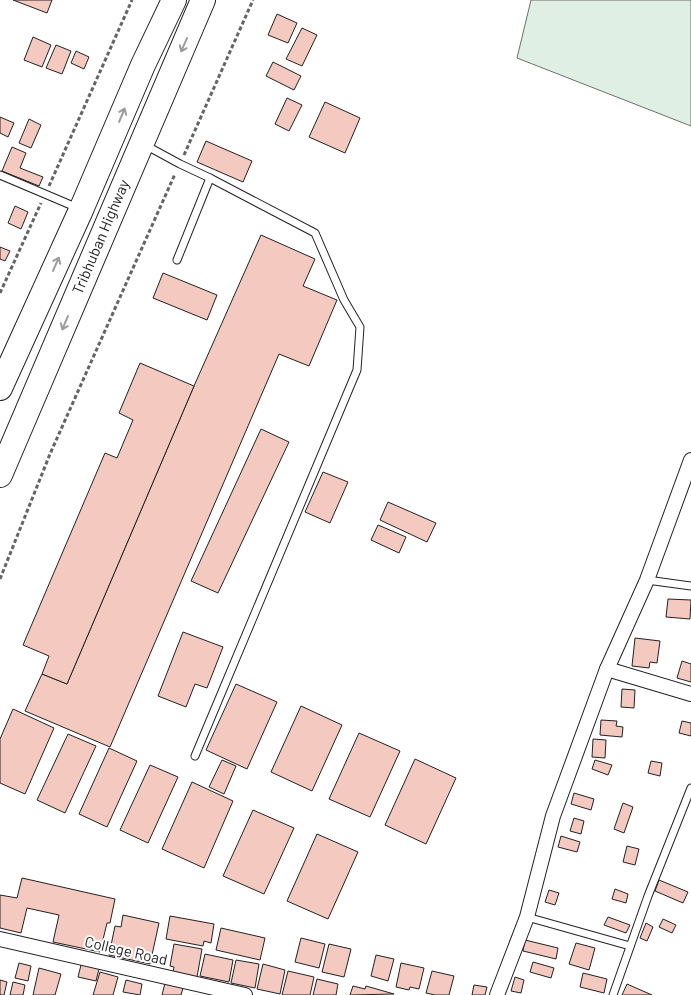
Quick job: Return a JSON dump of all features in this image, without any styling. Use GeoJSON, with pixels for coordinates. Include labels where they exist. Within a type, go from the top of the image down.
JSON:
{"type":"FeatureCollection","features":[{"type":"Feature","properties":{"kind":"highway","name":"Tribhuban Highway"},"geometry":{"type":"LineString","coordinates":[[0,388],[174,0]]}},
{"type":"Feature","properties":{"kind":"highway","name":"Tribhuban Highway"},"geometry":{"type":"LineString","coordinates":[[0,475],[203,0]]}},
{"type":"Feature","properties":{"kind":"street"},"geometry":{"type":"LineString","coordinates":[[498,995],[527,917],[553,816],[607,669],[648,580],[691,460]]}},
{"type":"Feature","properties":{"kind":"street"},"geometry":{"type":"LineString","coordinates":[[607,669],[691,694]]}},
{"type":"Feature","properties":{"kind":"street","name":"College Road"},"geometry":{"type":"LineString","coordinates":[[0,939],[245,995]]}},
{"type":"Feature","properties":{"kind":"lane"},"geometry":{"type":"LineString","coordinates":[[141,143],[315,233],[344,300],[360,327],[357,370],[195,756]]}},
{"type":"Feature","properties":{"kind":"lane"},"geometry":{"type":"LineString","coordinates":[[0,175],[81,210]]}},
{"type":"Feature","properties":{"kind":"lane"},"geometry":{"type":"LineString","coordinates":[[177,260],[210,178]]}},
{"type":"Feature","properties":{"kind":"lane"},"geometry":{"type":"LineString","coordinates":[[648,580],[691,586]]}},
{"type":"Feature","properties":{"kind":"lane"},"geometry":{"type":"LineString","coordinates":[[613,995],[648,896],[691,788]]}},
{"type":"Feature","properties":{"kind":"lane"},"geometry":{"type":"LineString","coordinates":[[527,917],[630,946]]}},
{"type":"Feature","properties":{"kind":"path"},"geometry":{"type":"LineString","coordinates":[[0,293],[132,0]]}},
{"type":"Feature","properties":{"kind":"path"},"geometry":{"type":"LineString","coordinates":[[0,579],[50,454],[253,0]]}},
{"type":"Feature","properties":{"kind":"green space"},"geometry":{"type":"Polygon","coordinates":[[[531,0],[691,0],[691,126],[517,58],[531,0]]]}},
{"type":"Feature","properties":{"kind":"building"},"geometry":{"type":"Polygon","coordinates":[[[13,0],[52,0],[47,13],[13,0]]]}},
{"type":"Feature","properties":{"kind":"building"},"geometry":{"type":"Polygon","coordinates":[[[277,14],[297,23],[288,43],[268,35],[277,14]]]}},
{"type":"Feature","properties":{"kind":"building"},"geometry":{"type":"Polygon","coordinates":[[[302,28],[317,35],[302,66],[286,59],[302,28]]]}},
{"type":"Feature","properties":{"kind":"building"},"geometry":{"type":"Polygon","coordinates":[[[33,37],[51,45],[42,67],[24,60],[33,37]]]}},
{"type":"Feature","properties":{"kind":"building"},"geometry":{"type":"Polygon","coordinates":[[[56,45],[71,51],[62,74],[46,68],[56,45]]]}},
{"type":"Feature","properties":{"kind":"building"},"geometry":{"type":"Polygon","coordinates":[[[76,51],[89,57],[84,69],[71,63],[76,51]]]}},
{"type":"Feature","properties":{"kind":"building"},"geometry":{"type":"Polygon","coordinates":[[[273,62],[301,76],[294,90],[266,76],[273,62]]]}},
{"type":"Feature","properties":{"kind":"building"},"geometry":{"type":"Polygon","coordinates":[[[287,98],[302,105],[289,131],[275,124],[287,98]]]}},
{"type":"Feature","properties":{"kind":"building"},"geometry":{"type":"Polygon","coordinates":[[[325,102],[360,118],[345,153],[309,137],[325,102]]]}},
{"type":"Feature","properties":{"kind":"building"},"geometry":{"type":"Polygon","coordinates":[[[0,117],[14,123],[8,137],[0,133],[0,117]]]}},
{"type":"Feature","properties":{"kind":"building"},"geometry":{"type":"Polygon","coordinates":[[[29,119],[41,125],[31,148],[19,143],[29,119]]]}},
{"type":"Feature","properties":{"kind":"building"},"geometry":{"type":"Polygon","coordinates":[[[206,141],[252,161],[243,182],[197,162],[206,141]]]}},
{"type":"Feature","properties":{"kind":"building"},"geometry":{"type":"Polygon","coordinates":[[[12,147],[26,153],[20,168],[43,177],[39,186],[2,171],[12,147]]]}},
{"type":"Feature","properties":{"kind":"building"},"geometry":{"type":"Polygon","coordinates":[[[15,206],[28,212],[21,229],[8,223],[15,206]]]}},
{"type":"Feature","properties":{"kind":"building"},"geometry":{"type":"Polygon","coordinates":[[[261,235],[315,259],[303,286],[337,300],[309,366],[279,354],[110,747],[25,711],[42,674],[67,684],[194,386],[261,235]]]}},
{"type":"Feature","properties":{"kind":"building"},"geometry":{"type":"Polygon","coordinates":[[[0,247],[10,251],[5,261],[0,259],[0,247]]]}},
{"type":"Feature","properties":{"kind":"building"},"geometry":{"type":"Polygon","coordinates":[[[163,273],[217,295],[207,320],[153,298],[163,273]]]}},
{"type":"Feature","properties":{"kind":"building"},"geometry":{"type":"Polygon","coordinates":[[[140,363],[194,386],[67,684],[42,674],[49,656],[23,645],[105,453],[117,458],[133,420],[119,413],[140,363]]]}},
{"type":"Feature","properties":{"kind":"building"},"geometry":{"type":"Polygon","coordinates":[[[261,429],[289,442],[218,593],[191,581],[261,429]]]}},
{"type":"Feature","properties":{"kind":"building"},"geometry":{"type":"Polygon","coordinates":[[[323,472],[348,482],[330,523],[305,512],[323,472]]]}},
{"type":"Feature","properties":{"kind":"building"},"geometry":{"type":"Polygon","coordinates":[[[388,502],[436,523],[427,542],[380,520],[388,502]]]}},
{"type":"Feature","properties":{"kind":"building"},"geometry":{"type":"Polygon","coordinates":[[[378,525],[406,537],[399,553],[371,540],[378,525]]]}},
{"type":"Feature","properties":{"kind":"building"},"geometry":{"type":"Polygon","coordinates":[[[668,599],[691,600],[690,619],[666,617],[668,599]]]}},
{"type":"Feature","properties":{"kind":"building"},"geometry":{"type":"Polygon","coordinates":[[[183,632],[223,647],[207,688],[195,684],[186,707],[158,696],[183,632]]]}},
{"type":"Feature","properties":{"kind":"building"},"geometry":{"type":"Polygon","coordinates":[[[635,638],[660,641],[657,663],[650,662],[649,668],[632,666],[635,638]]]}},
{"type":"Feature","properties":{"kind":"building"},"geometry":{"type":"Polygon","coordinates":[[[682,661],[691,664],[691,682],[677,678],[682,661]]]}},
{"type":"Feature","properties":{"kind":"building"},"geometry":{"type":"Polygon","coordinates":[[[236,684],[277,702],[247,769],[206,750],[236,684]]]}},
{"type":"Feature","properties":{"kind":"building"},"geometry":{"type":"Polygon","coordinates":[[[622,689],[635,690],[634,708],[621,707],[622,689]]]}},
{"type":"Feature","properties":{"kind":"building"},"geometry":{"type":"Polygon","coordinates":[[[301,706],[342,725],[312,791],[271,772],[301,706]]]}},
{"type":"Feature","properties":{"kind":"building"},"geometry":{"type":"Polygon","coordinates":[[[13,709],[54,728],[25,794],[0,783],[0,739],[13,709]]]}},
{"type":"Feature","properties":{"kind":"building"},"geometry":{"type":"Polygon","coordinates":[[[601,720],[617,721],[616,726],[623,727],[622,737],[600,735],[601,720]]]}},
{"type":"Feature","properties":{"kind":"building"},"geometry":{"type":"Polygon","coordinates":[[[682,721],[691,723],[691,736],[679,733],[682,721]]]}},
{"type":"Feature","properties":{"kind":"building"},"geometry":{"type":"Polygon","coordinates":[[[359,733],[400,751],[370,817],[329,799],[359,733]]]}},
{"type":"Feature","properties":{"kind":"building"},"geometry":{"type":"Polygon","coordinates":[[[68,734],[96,746],[65,813],[37,800],[68,734]]]}},
{"type":"Feature","properties":{"kind":"building"},"geometry":{"type":"Polygon","coordinates":[[[593,739],[606,740],[605,758],[592,757],[593,739]]]}},
{"type":"Feature","properties":{"kind":"building"},"geometry":{"type":"Polygon","coordinates":[[[109,748],[137,761],[107,827],[79,814],[109,748]]]}},
{"type":"Feature","properties":{"kind":"building"},"geometry":{"type":"Polygon","coordinates":[[[415,759],[456,778],[426,844],[385,825],[415,759]]]}},
{"type":"Feature","properties":{"kind":"building"},"geometry":{"type":"Polygon","coordinates":[[[222,760],[236,766],[224,794],[209,787],[222,760]]]}},
{"type":"Feature","properties":{"kind":"building"},"geometry":{"type":"Polygon","coordinates":[[[595,760],[612,765],[608,775],[592,769],[595,760]]]}},
{"type":"Feature","properties":{"kind":"building"},"geometry":{"type":"Polygon","coordinates":[[[651,761],[662,763],[660,776],[648,773],[651,761]]]}},
{"type":"Feature","properties":{"kind":"building"},"geometry":{"type":"Polygon","coordinates":[[[150,765],[178,777],[148,843],[120,830],[150,765]]]}},
{"type":"Feature","properties":{"kind":"building"},"geometry":{"type":"Polygon","coordinates":[[[192,782],[233,801],[204,868],[162,849],[192,782]]]}},
{"type":"Feature","properties":{"kind":"building"},"geometry":{"type":"Polygon","coordinates":[[[574,793],[594,799],[591,810],[571,804],[574,793]]]}},
{"type":"Feature","properties":{"kind":"building"},"geometry":{"type":"Polygon","coordinates":[[[623,803],[633,807],[624,833],[614,829],[623,803]]]}},
{"type":"Feature","properties":{"kind":"building"},"geometry":{"type":"Polygon","coordinates":[[[253,810],[294,828],[264,894],[223,876],[253,810]]]}},
{"type":"Feature","properties":{"kind":"building"},"geometry":{"type":"Polygon","coordinates":[[[574,818],[584,821],[581,834],[570,831],[574,818]]]}},
{"type":"Feature","properties":{"kind":"building"},"geometry":{"type":"Polygon","coordinates":[[[317,834],[358,852],[328,919],[287,901],[317,834]]]}},
{"type":"Feature","properties":{"kind":"building"},"geometry":{"type":"Polygon","coordinates":[[[561,836],[580,842],[577,852],[558,847],[561,836]]]}},
{"type":"Feature","properties":{"kind":"building"},"geometry":{"type":"Polygon","coordinates":[[[627,846],[639,849],[635,865],[623,862],[627,846]]]}},
{"type":"Feature","properties":{"kind":"building"},"geometry":{"type":"Polygon","coordinates":[[[22,878],[115,899],[110,923],[107,923],[100,952],[53,942],[59,915],[27,908],[21,933],[0,928],[0,895],[17,898],[22,878]]]}},
{"type":"Feature","properties":{"kind":"building"},"geometry":{"type":"Polygon","coordinates":[[[659,880],[688,892],[683,903],[655,891],[659,880]]]}},
{"type":"Feature","properties":{"kind":"building"},"geometry":{"type":"Polygon","coordinates":[[[615,889],[628,894],[626,903],[612,899],[615,889]]]}},
{"type":"Feature","properties":{"kind":"building"},"geometry":{"type":"Polygon","coordinates":[[[549,890],[559,893],[555,905],[545,902],[549,890]]]}},
{"type":"Feature","properties":{"kind":"building"},"geometry":{"type":"Polygon","coordinates":[[[123,915],[159,923],[150,964],[109,955],[115,926],[121,927],[123,915]]]}},
{"type":"Feature","properties":{"kind":"building"},"geometry":{"type":"Polygon","coordinates":[[[170,916],[214,924],[211,943],[204,941],[203,946],[166,939],[170,916]]]}},
{"type":"Feature","properties":{"kind":"building"},"geometry":{"type":"Polygon","coordinates":[[[608,917],[630,925],[626,933],[604,925],[608,917]]]}},
{"type":"Feature","properties":{"kind":"building"},"geometry":{"type":"Polygon","coordinates":[[[663,919],[676,925],[672,933],[659,927],[663,919]]]}},
{"type":"Feature","properties":{"kind":"building"},"geometry":{"type":"Polygon","coordinates":[[[646,923],[653,927],[647,941],[640,938],[646,923]]]}},
{"type":"Feature","properties":{"kind":"building"},"geometry":{"type":"Polygon","coordinates":[[[221,928],[265,938],[260,960],[216,950],[221,928]]]}},
{"type":"Feature","properties":{"kind":"building"},"geometry":{"type":"Polygon","coordinates":[[[301,938],[325,944],[319,968],[295,962],[301,938]]]}},
{"type":"Feature","properties":{"kind":"building"},"geometry":{"type":"Polygon","coordinates":[[[525,940],[558,948],[556,959],[523,951],[525,940]]]}},
{"type":"Feature","properties":{"kind":"building"},"geometry":{"type":"Polygon","coordinates":[[[576,943],[595,948],[589,970],[569,964],[576,943]]]}},
{"type":"Feature","properties":{"kind":"building"},"geometry":{"type":"Polygon","coordinates":[[[174,944],[202,949],[197,977],[173,972],[174,967],[170,966],[174,944]]]}},
{"type":"Feature","properties":{"kind":"building"},"geometry":{"type":"Polygon","coordinates":[[[329,944],[351,949],[344,977],[322,972],[329,944]]]}},
{"type":"Feature","properties":{"kind":"building"},"geometry":{"type":"Polygon","coordinates":[[[205,954],[233,960],[229,982],[200,976],[205,954]]]}},
{"type":"Feature","properties":{"kind":"building"},"geometry":{"type":"Polygon","coordinates":[[[376,955],[394,959],[388,981],[371,976],[376,955]]]}},
{"type":"Feature","properties":{"kind":"building"},"geometry":{"type":"Polygon","coordinates":[[[236,960],[259,964],[255,988],[231,983],[236,960]]]}},
{"type":"Feature","properties":{"kind":"building"},"geometry":{"type":"Polygon","coordinates":[[[82,961],[100,965],[96,981],[78,977],[82,961]]]}},
{"type":"Feature","properties":{"kind":"building"},"geometry":{"type":"Polygon","coordinates":[[[533,962],[554,968],[551,978],[530,972],[533,962]]]}},
{"type":"Feature","properties":{"kind":"building"},"geometry":{"type":"Polygon","coordinates":[[[19,963],[31,966],[28,981],[15,978],[19,963]]]}},
{"type":"Feature","properties":{"kind":"building"},"geometry":{"type":"Polygon","coordinates":[[[401,963],[424,968],[419,989],[410,987],[409,990],[396,987],[401,963]]]}},
{"type":"Feature","properties":{"kind":"building"},"geometry":{"type":"Polygon","coordinates":[[[263,964],[285,970],[280,994],[257,989],[263,964]]]}},
{"type":"Feature","properties":{"kind":"building"},"geometry":{"type":"Polygon","coordinates":[[[39,968],[61,974],[55,995],[33,995],[39,968]]]}},
{"type":"Feature","properties":{"kind":"building"},"geometry":{"type":"Polygon","coordinates":[[[288,971],[314,977],[310,995],[282,995],[288,971]]]}},
{"type":"Feature","properties":{"kind":"building"},"geometry":{"type":"Polygon","coordinates":[[[432,971],[454,976],[449,995],[426,993],[432,971]]]}},
{"type":"Feature","properties":{"kind":"building"},"geometry":{"type":"Polygon","coordinates":[[[100,972],[118,977],[113,995],[93,995],[100,972]]]}},
{"type":"Feature","properties":{"kind":"building"},"geometry":{"type":"Polygon","coordinates":[[[583,973],[607,979],[604,993],[580,987],[583,973]]]}},
{"type":"Feature","properties":{"kind":"building"},"geometry":{"type":"Polygon","coordinates":[[[515,977],[524,980],[521,993],[511,991],[515,977]]]}},
{"type":"Feature","properties":{"kind":"building"},"geometry":{"type":"Polygon","coordinates":[[[317,979],[338,984],[336,995],[313,995],[317,979]]]}},
{"type":"Feature","properties":{"kind":"building"},"geometry":{"type":"Polygon","coordinates":[[[0,980],[7,982],[4,995],[0,995],[0,980]]]}},
{"type":"Feature","properties":{"kind":"building"},"geometry":{"type":"Polygon","coordinates":[[[126,980],[142,984],[140,995],[123,992],[126,980]]]}},
{"type":"Feature","properties":{"kind":"building"},"geometry":{"type":"Polygon","coordinates":[[[13,982],[25,985],[23,995],[10,995],[13,982]]]}},
{"type":"Feature","properties":{"kind":"building"},"geometry":{"type":"Polygon","coordinates":[[[165,983],[183,988],[181,995],[162,995],[165,983]]]}},
{"type":"Feature","properties":{"kind":"building"},"geometry":{"type":"Polygon","coordinates":[[[627,984],[652,995],[622,995],[627,984]]]}},
{"type":"Feature","properties":{"kind":"building"},"geometry":{"type":"Polygon","coordinates":[[[474,985],[487,987],[485,995],[472,995],[474,985]]]}},
{"type":"Feature","properties":{"kind":"building"},"geometry":{"type":"Polygon","coordinates":[[[353,986],[365,989],[366,986],[394,994],[350,995],[353,986]]]}}]}
